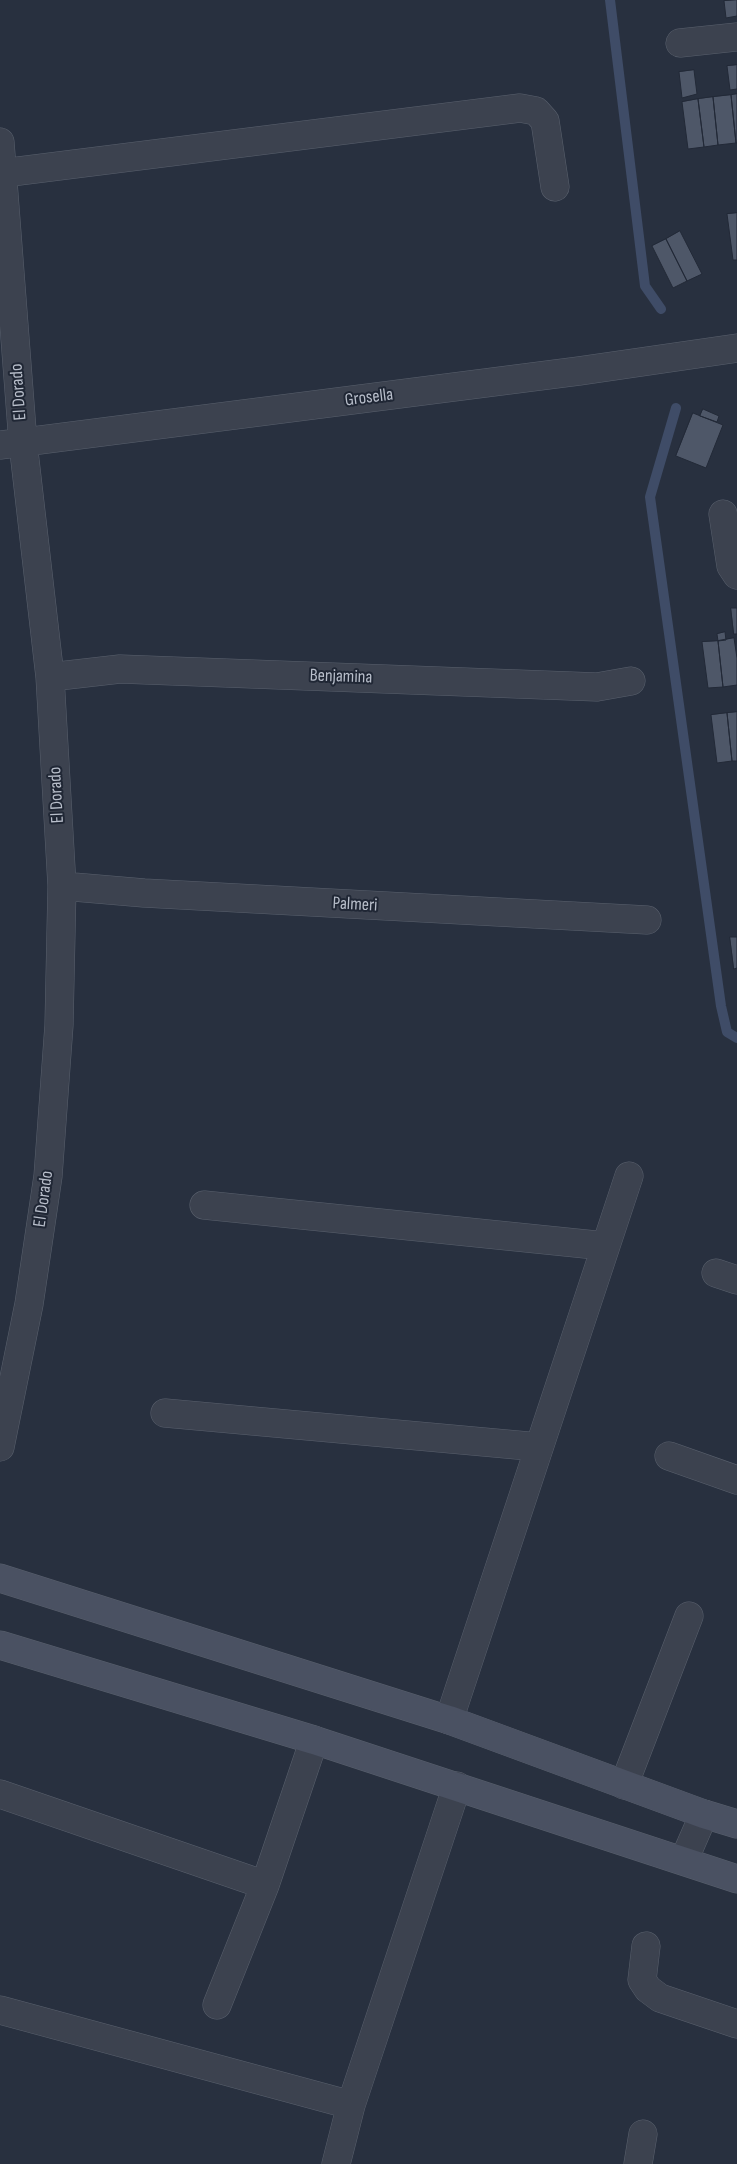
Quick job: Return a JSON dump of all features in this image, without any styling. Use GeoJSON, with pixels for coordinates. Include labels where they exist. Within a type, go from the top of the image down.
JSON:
{"type":"FeatureCollection","features":[{"type":"Feature","properties":{"kind":"street"},"geometry":{"type":"LineString","coordinates":[[680,43],[737,37]]}},
{"type":"Feature","properties":{"kind":"street"},"geometry":{"type":"LineString","coordinates":[[3,173],[520,108],[536,111],[545,121],[555,187]]}},
{"type":"Feature","properties":{"kind":"street","name":"El Dorado"},"geometry":{"type":"LineString","coordinates":[[0,142],[3,173],[11,444],[50,677],[62,886],[59,1025],[48,1176],[29,1304],[0,1447]]}},
{"type":"Feature","properties":{"kind":"street","name":"Grosella"},"geometry":{"type":"LineString","coordinates":[[11,444],[579,371],[737,348]]}},
{"type":"Feature","properties":{"kind":"street"},"geometry":{"type":"LineString","coordinates":[[723,514],[731,566],[737,575]]}},
{"type":"Feature","properties":{"kind":"street","name":"Benjamina"},"geometry":{"type":"LineString","coordinates":[[50,677],[120,669],[597,687],[631,681]]}},
{"type":"Feature","properties":{"kind":"street","name":"Palmeri"},"geometry":{"type":"LineString","coordinates":[[62,886],[144,893],[647,920]]}},
{"type":"Feature","properties":{"kind":"street"},"geometry":{"type":"LineString","coordinates":[[449,1720],[629,1176]]}},
{"type":"Feature","properties":{"kind":"street"},"geometry":{"type":"LineString","coordinates":[[204,1205],[605,1246]]}},
{"type":"Feature","properties":{"kind":"street"},"geometry":{"type":"LineString","coordinates":[[165,1413],[539,1447]]}},
{"type":"Feature","properties":{"kind":"street"},"geometry":{"type":"LineString","coordinates":[[669,1456],[737,1480]]}},
{"type":"Feature","properties":{"kind":"street"},"geometry":{"type":"LineString","coordinates":[[0,1578],[449,1720],[704,1814],[737,1824]]}},
{"type":"Feature","properties":{"kind":"street"},"geometry":{"type":"LineString","coordinates":[[624,1785],[689,1616]]}},
{"type":"Feature","properties":{"kind":"street"},"geometry":{"type":"LineString","coordinates":[[0,1645],[314,1740],[684,1860],[737,1879]]}},
{"type":"Feature","properties":{"kind":"street"},"geometry":{"type":"LineString","coordinates":[[217,2005],[265,1885],[314,1740]]}},
{"type":"Feature","properties":{"kind":"street"},"geometry":{"type":"LineString","coordinates":[[336,2164],[352,2104],[456,1786]]}},
{"type":"Feature","properties":{"kind":"street"},"geometry":{"type":"LineString","coordinates":[[0,1794],[265,1885]]}},
{"type":"Feature","properties":{"kind":"street"},"geometry":{"type":"LineString","coordinates":[[684,1860],[704,1814]]}},
{"type":"Feature","properties":{"kind":"street"},"geometry":{"type":"LineString","coordinates":[[646,1946],[642,1980],[648,1989],[660,1998],[737,2024]]}},
{"type":"Feature","properties":{"kind":"street"},"geometry":{"type":"LineString","coordinates":[[0,2011],[352,2104]]}},
{"type":"Feature","properties":{"kind":"street"},"geometry":{"type":"LineString","coordinates":[[638,2164],[643,2134]]}},
{"type":"Feature","properties":{"kind":"building"},"geometry":{"type":"Polygon","coordinates":[[[737,0],[737,16],[726,18],[724,1],[737,0]]]}},
{"type":"Feature","properties":{"kind":"building"},"geometry":{"type":"Polygon","coordinates":[[[737,65],[737,89],[730,90],[727,66],[737,65]]]}},
{"type":"Feature","properties":{"kind":"building"},"geometry":{"type":"Polygon","coordinates":[[[694,70],[697,94],[682,98],[679,72],[694,70]]]}},
{"type":"Feature","properties":{"kind":"building"},"geometry":{"type":"Polygon","coordinates":[[[737,94],[737,143],[736,143],[731,95],[737,94]]]}},
{"type":"Feature","properties":{"kind":"building"},"geometry":{"type":"Polygon","coordinates":[[[731,95],[736,143],[718,145],[713,97],[731,95]]]}},
{"type":"Feature","properties":{"kind":"building"},"geometry":{"type":"Polygon","coordinates":[[[713,97],[718,145],[704,147],[698,99],[713,97]]]}},
{"type":"Feature","properties":{"kind":"building"},"geometry":{"type":"Polygon","coordinates":[[[698,99],[704,147],[688,149],[682,102],[698,99]]]}},
{"type":"Feature","properties":{"kind":"building"},"geometry":{"type":"Polygon","coordinates":[[[737,213],[737,260],[733,260],[727,214],[737,213]]]}},
{"type":"Feature","properties":{"kind":"building"},"geometry":{"type":"Polygon","coordinates":[[[680,231],[702,274],[687,281],[666,239],[680,231]]]}},
{"type":"Feature","properties":{"kind":"building"},"geometry":{"type":"Polygon","coordinates":[[[666,239],[687,281],[673,288],[652,246],[666,239]]]}},
{"type":"Feature","properties":{"kind":"building"},"geometry":{"type":"Polygon","coordinates":[[[703,409],[719,416],[717,422],[700,416],[703,409]]]}},
{"type":"Feature","properties":{"kind":"building"},"geometry":{"type":"Polygon","coordinates":[[[693,413],[723,425],[706,468],[676,456],[693,413]]]}},
{"type":"Feature","properties":{"kind":"building"},"geometry":{"type":"Polygon","coordinates":[[[731,608],[737,608],[737,634],[734,634],[731,608]]]}},
{"type":"Feature","properties":{"kind":"building"},"geometry":{"type":"Polygon","coordinates":[[[725,632],[726,640],[718,641],[717,634],[725,632]]]}},
{"type":"Feature","properties":{"kind":"building"},"geometry":{"type":"Polygon","coordinates":[[[734,638],[737,658],[737,685],[723,687],[718,641],[734,638]]]}},
{"type":"Feature","properties":{"kind":"building"},"geometry":{"type":"Polygon","coordinates":[[[718,641],[723,687],[708,688],[702,642],[718,641]]]}},
{"type":"Feature","properties":{"kind":"building"},"geometry":{"type":"Polygon","coordinates":[[[737,712],[737,761],[732,761],[727,713],[737,712]]]}},
{"type":"Feature","properties":{"kind":"building"},"geometry":{"type":"Polygon","coordinates":[[[727,713],[732,761],[717,763],[711,715],[727,713]]]}},
{"type":"Feature","properties":{"kind":"building"},"geometry":{"type":"Polygon","coordinates":[[[730,937],[737,937],[737,968],[734,969],[730,937]]]}},
{"type":"Feature","properties":{"kind":"waterway"},"geometry":{"type":"LineString","coordinates":[[610,0],[645,286],[661,309]]}},
{"type":"Feature","properties":{"kind":"waterway"},"geometry":{"type":"LineString","coordinates":[[676,408],[650,497],[721,1006],[727,1032],[737,1038]]}}]}
